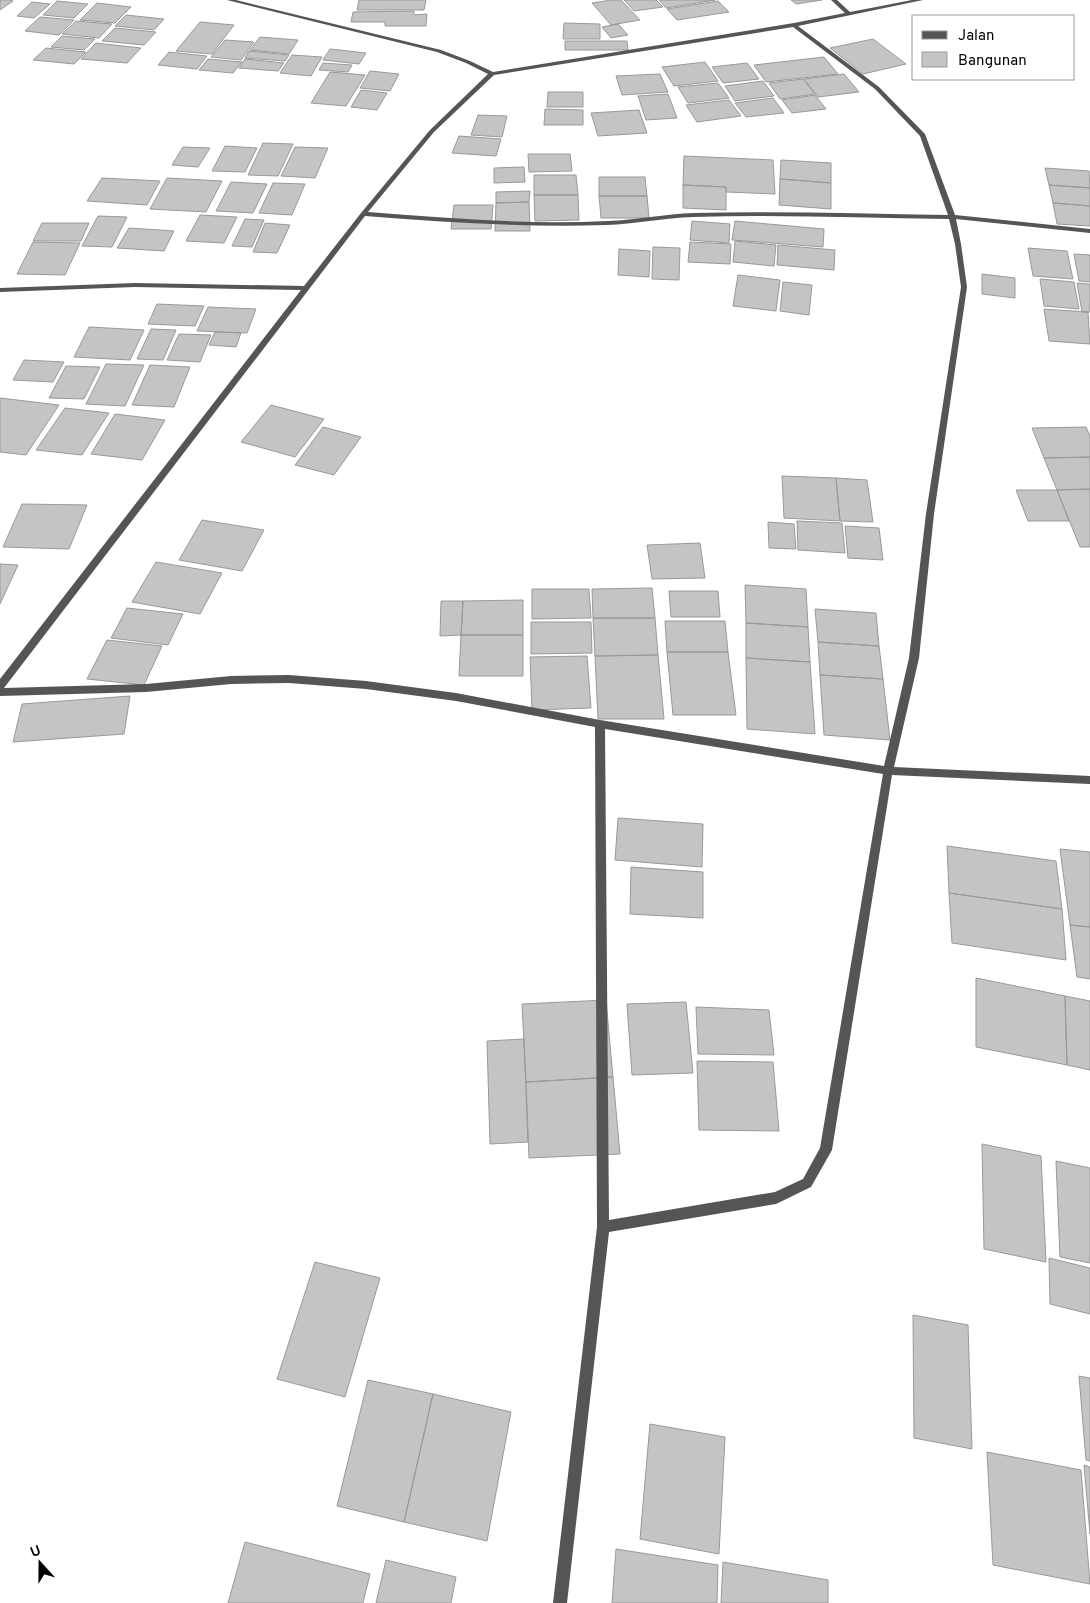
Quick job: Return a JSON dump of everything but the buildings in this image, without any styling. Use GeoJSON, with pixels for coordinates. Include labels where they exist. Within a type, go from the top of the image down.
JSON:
{"type":"FeatureCollection","features":[{"type":"Feature","properties":{"kind":"street"},"geometry":{"type":"LineString","coordinates":[[230,0],[439,51],[492,74]]}},
{"type":"Feature","properties":{"kind":"street"},"geometry":{"type":"LineString","coordinates":[[834,0],[849,14]]}},
{"type":"Feature","properties":{"kind":"street"},"geometry":{"type":"LineString","coordinates":[[0,686],[363,214],[432,131],[492,74],[794,25],[920,0]]}},
{"type":"Feature","properties":{"kind":"street"},"geometry":{"type":"LineString","coordinates":[[603,1227],[776,1198],[808,1183],[826,1150],[888,771],[914,658],[930,514],[964,287],[958,244],[952,217],[923,134],[877,88],[794,25]]}},
{"type":"Feature","properties":{"kind":"street"},"geometry":{"type":"LineString","coordinates":[[363,214],[447,220],[607,224],[691,215],[757,214],[952,217],[1090,231]]}},
{"type":"Feature","properties":{"kind":"street"},"geometry":{"type":"LineString","coordinates":[[0,290],[135,285],[307,288]]}},
{"type":"Feature","properties":{"kind":"street"},"geometry":{"type":"LineString","coordinates":[[0,692],[146,688],[231,680],[289,679],[456,697],[600,724],[888,771],[1090,780]]}},
{"type":"Feature","properties":{"kind":"street"},"geometry":{"type":"LineString","coordinates":[[560,1603],[603,1227],[600,724]]}}]}
